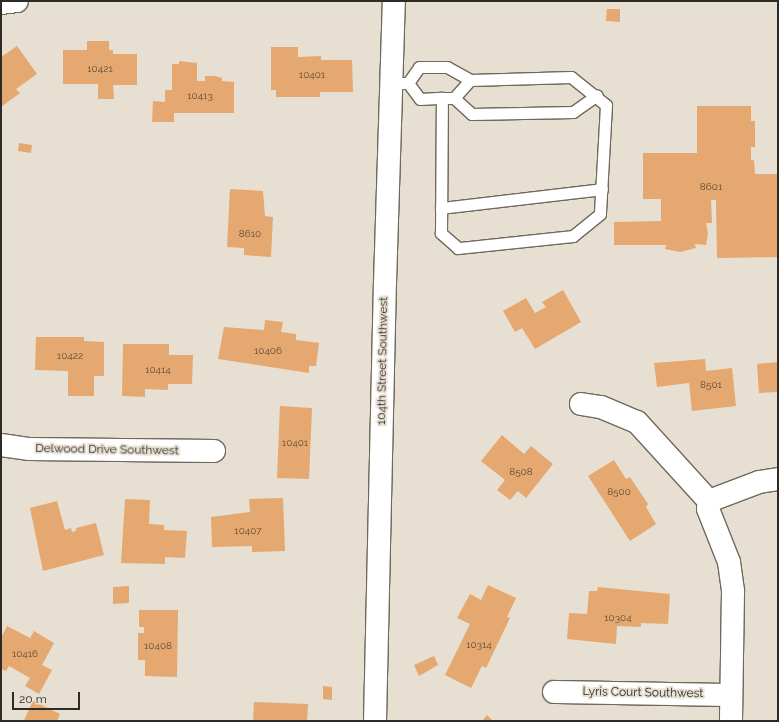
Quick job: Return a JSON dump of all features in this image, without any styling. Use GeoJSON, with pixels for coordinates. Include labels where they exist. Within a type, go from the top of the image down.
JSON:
{"type":"FeatureCollection","features":[{"type":"Feature","properties":{"kind":"street"},"geometry":{"type":"LineString","coordinates":[[1,3],[17,1]]}},
{"type":"Feature","properties":{"kind":"street","name":"104th Street Southwest"},"geometry":{"type":"LineString","coordinates":[[376,721],[400,83],[394,1]]}},
{"type":"Feature","properties":{"kind":"street"},"geometry":{"type":"LineString","coordinates":[[581,404],[601,407],[637,422],[708,501],[708,509],[729,562],[733,592],[731,721]]}},
{"type":"Feature","properties":{"kind":"street","name":"Delwood Drive Southwest"},"geometry":{"type":"LineString","coordinates":[[1,445],[30,449],[214,451]]}},
{"type":"Feature","properties":{"kind":"street"},"geometry":{"type":"LineString","coordinates":[[708,501],[759,482],[778,479]]}},
{"type":"Feature","properties":{"kind":"street","name":"Lyris Court Southwest"},"geometry":{"type":"LineString","coordinates":[[554,692],[731,695]]}},
{"type":"Feature","properties":{"kind":"lane"},"geometry":{"type":"LineString","coordinates":[[442,98],[441,233],[458,248],[573,236],[600,214],[606,105],[597,96],[571,77],[470,80],[447,67],[419,67],[400,83],[420,99],[442,98],[454,98],[472,114],[573,112],[597,96]]}},
{"type":"Feature","properties":{"kind":"lane"},"geometry":{"type":"LineString","coordinates":[[454,98],[470,80]]}},
{"type":"Feature","properties":{"kind":"lane"},"geometry":{"type":"LineString","coordinates":[[441,208],[602,189]]}},
{"type":"Feature","properties":{"kind":"building"},"geometry":{"type":"Polygon","coordinates":[[[607,9],[620,9],[620,22],[606,21],[607,9]]]}},
{"type":"Feature","properties":{"kind":"building"},"geometry":{"type":"Polygon","coordinates":[[[87,41],[109,41],[109,50],[113,50],[113,54],[137,54],[137,85],[113,85],[114,99],[98,99],[98,84],[63,84],[63,50],[87,50],[87,41]]]}},
{"type":"Feature","properties":{"kind":"building"},"geometry":{"type":"Polygon","coordinates":[[[17,46],[37,74],[16,89],[20,93],[1,107],[1,57],[17,46]]]}},
{"type":"Feature","properties":{"kind":"building"},"geometry":{"type":"Polygon","coordinates":[[[271,47],[298,47],[298,57],[321,56],[321,60],[352,60],[353,92],[320,92],[320,97],[276,97],[276,90],[271,90],[271,47]]]}},
{"type":"Feature","properties":{"kind":"building"},"geometry":{"type":"Polygon","coordinates":[[[179,61],[197,63],[197,81],[205,81],[205,76],[215,76],[222,78],[222,81],[234,82],[234,113],[174,113],[174,122],[152,122],[153,101],[165,102],[165,90],[172,90],[172,64],[179,64],[179,61]]]}},
{"type":"Feature","properties":{"kind":"building"},"geometry":{"type":"Polygon","coordinates":[[[697,106],[751,106],[751,121],[755,121],[755,147],[751,147],[751,160],[754,160],[755,174],[778,174],[778,257],[717,258],[716,200],[711,200],[712,223],[706,223],[708,233],[706,245],[695,244],[696,248],[680,252],[665,249],[666,245],[614,245],[614,222],[661,221],[661,199],[643,199],[643,153],[697,153],[697,106]]]}},
{"type":"Feature","properties":{"kind":"building"},"geometry":{"type":"Polygon","coordinates":[[[19,143],[32,145],[31,153],[18,151],[19,143]]]}},
{"type":"Feature","properties":{"kind":"building"},"geometry":{"type":"Polygon","coordinates":[[[230,189],[263,191],[265,216],[273,217],[271,257],[244,255],[244,248],[227,247],[230,189]]]}},
{"type":"Feature","properties":{"kind":"building"},"geometry":{"type":"Polygon","coordinates":[[[563,290],[581,322],[535,349],[522,328],[515,332],[503,311],[526,298],[535,313],[546,307],[542,302],[563,290]]]}},
{"type":"Feature","properties":{"kind":"building"},"geometry":{"type":"Polygon","coordinates":[[[265,320],[283,322],[281,332],[296,334],[296,340],[319,343],[316,366],[309,366],[309,373],[218,359],[224,327],[264,330],[265,320]]]}},
{"type":"Feature","properties":{"kind":"building"},"geometry":{"type":"Polygon","coordinates":[[[36,337],[84,337],[84,341],[104,342],[104,376],[94,376],[94,396],[68,396],[68,371],[35,370],[36,337]]]}},
{"type":"Feature","properties":{"kind":"building"},"geometry":{"type":"Polygon","coordinates":[[[123,344],[169,344],[169,355],[193,355],[192,384],[168,384],[168,390],[145,389],[145,397],[122,396],[123,344]]]}},
{"type":"Feature","properties":{"kind":"building"},"geometry":{"type":"Polygon","coordinates":[[[705,359],[706,371],[732,368],[736,406],[692,411],[689,383],[657,387],[654,363],[705,359]]]}},
{"type":"Feature","properties":{"kind":"building"},"geometry":{"type":"Polygon","coordinates":[[[778,362],[778,392],[759,393],[757,364],[778,362]]]}},
{"type":"Feature","properties":{"kind":"building"},"geometry":{"type":"Polygon","coordinates":[[[280,406],[312,408],[309,479],[277,478],[280,406]]]}},
{"type":"Feature","properties":{"kind":"building"},"geometry":{"type":"Polygon","coordinates":[[[502,435],[524,454],[531,446],[553,464],[526,498],[518,491],[510,500],[497,490],[505,480],[481,461],[502,435]]]}},
{"type":"Feature","properties":{"kind":"building"},"geometry":{"type":"Polygon","coordinates":[[[614,460],[626,479],[630,477],[648,504],[646,507],[656,524],[630,541],[588,476],[614,460]]]}},
{"type":"Feature","properties":{"kind":"building"},"geometry":{"type":"Polygon","coordinates":[[[283,498],[285,551],[252,552],[252,546],[212,547],[211,517],[250,512],[249,499],[283,498]]]}},
{"type":"Feature","properties":{"kind":"building"},"geometry":{"type":"Polygon","coordinates":[[[125,499],[150,500],[149,524],[164,525],[164,530],[187,531],[185,558],[165,557],[165,564],[121,563],[125,499]]]}},
{"type":"Feature","properties":{"kind":"building"},"geometry":{"type":"Polygon","coordinates":[[[57,501],[65,530],[71,528],[72,532],[76,531],[76,528],[96,523],[104,555],[43,571],[30,508],[57,501]]]}},
{"type":"Feature","properties":{"kind":"building"},"geometry":{"type":"Polygon","coordinates":[[[488,585],[516,598],[507,617],[510,618],[486,668],[482,666],[471,688],[445,675],[470,624],[457,618],[470,594],[481,600],[488,585]]]}},
{"type":"Feature","properties":{"kind":"building"},"geometry":{"type":"Polygon","coordinates":[[[129,586],[129,603],[113,604],[113,587],[129,586]]]}},
{"type":"Feature","properties":{"kind":"building"},"geometry":{"type":"Polygon","coordinates":[[[598,587],[670,594],[668,624],[641,623],[641,627],[617,626],[616,644],[567,639],[569,613],[587,614],[589,591],[597,591],[598,587]]]}},
{"type":"Feature","properties":{"kind":"building"},"geometry":{"type":"Polygon","coordinates":[[[139,610],[178,610],[177,677],[145,676],[145,660],[138,660],[138,633],[144,633],[144,627],[139,627],[139,610]]]}},
{"type":"Feature","properties":{"kind":"building"},"geometry":{"type":"Polygon","coordinates":[[[7,626],[30,638],[34,631],[54,643],[42,665],[52,670],[39,694],[25,686],[30,678],[9,666],[6,671],[1,669],[1,638],[7,626]]]}},
{"type":"Feature","properties":{"kind":"building"},"geometry":{"type":"Polygon","coordinates":[[[434,656],[438,665],[419,676],[414,665],[434,656]]]}},
{"type":"Feature","properties":{"kind":"building"},"geometry":{"type":"Polygon","coordinates":[[[323,686],[332,687],[332,700],[323,699],[323,686]]]}},
{"type":"Feature","properties":{"kind":"building"},"geometry":{"type":"Polygon","coordinates":[[[33,701],[60,714],[57,721],[24,720],[33,701]]]}},
{"type":"Feature","properties":{"kind":"building"},"geometry":{"type":"Polygon","coordinates":[[[254,702],[308,704],[307,721],[253,721],[254,702]]]}},
{"type":"Feature","properties":{"kind":"building"},"geometry":{"type":"Polygon","coordinates":[[[487,715],[493,721],[482,721],[487,715]]]}}]}
